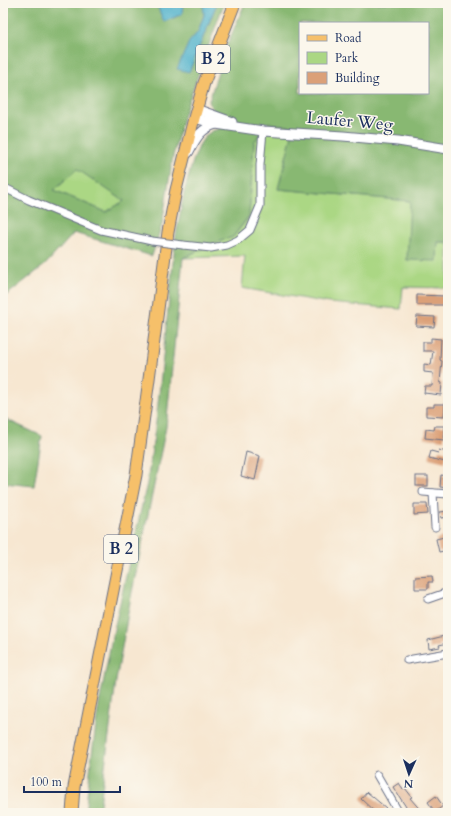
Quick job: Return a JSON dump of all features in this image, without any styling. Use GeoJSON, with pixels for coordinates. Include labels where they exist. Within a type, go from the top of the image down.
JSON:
{"type":"FeatureCollection","features":[{"type":"Feature","properties":{"kind":"main road","name":"B 2"},"geometry":{"type":"LineString","coordinates":[[72,813],[74,787],[136,475],[168,232],[195,113],[204,83],[234,3]]}},
{"type":"Feature","properties":{"kind":"street","name":"Laufer Weg"},"geometry":{"type":"LineString","coordinates":[[195,113],[216,124],[263,131],[398,141],[448,149]]}},
{"type":"Feature","properties":{"kind":"street","name":"Laufer Weg"},"geometry":{"type":"LineString","coordinates":[[195,113],[250,129]]}},
{"type":"Feature","properties":{"kind":"street"},"geometry":{"type":"LineString","coordinates":[[183,161],[202,130],[216,124]]}},
{"type":"Feature","properties":{"kind":"street"},"geometry":{"type":"LineString","coordinates":[[3,187],[28,200],[101,230],[183,245],[211,248],[227,245],[238,240],[250,230],[260,206],[260,165],[263,131]]}},
{"type":"Feature","properties":{"kind":"street"},"geometry":{"type":"LineString","coordinates":[[423,492],[448,494]]}},
{"type":"Feature","properties":{"kind":"street"},"geometry":{"type":"LineString","coordinates":[[433,493],[435,527]]}},
{"type":"Feature","properties":{"kind":"street"},"geometry":{"type":"LineString","coordinates":[[428,599],[448,592]]}},
{"type":"Feature","properties":{"kind":"street"},"geometry":{"type":"LineString","coordinates":[[407,660],[448,653]]}},
{"type":"Feature","properties":{"kind":"street"},"geometry":{"type":"LineString","coordinates":[[377,776],[397,812]]}},
{"type":"Feature","properties":{"kind":"green space"},"geometry":{"type":"Polygon","coordinates":[[[3,3],[156,3],[164,22],[182,14],[183,3],[203,3],[204,15],[198,32],[189,43],[189,72],[217,3],[224,3],[183,117],[173,156],[162,224],[152,256],[74,233],[46,264],[3,298],[3,3]],[[77,169],[54,190],[106,212],[124,201],[77,169]]]}},
{"type":"Feature","properties":{"kind":"green space"},"geometry":{"type":"Polygon","coordinates":[[[245,3],[448,3],[448,242],[438,242],[437,261],[407,260],[410,201],[278,189],[294,127],[269,123],[254,142],[249,216],[233,237],[212,244],[183,258],[166,427],[130,602],[116,681],[99,813],[85,813],[99,704],[112,638],[147,483],[156,422],[176,235],[184,193],[193,161],[200,144],[205,136],[212,131],[219,129],[222,115],[213,110],[209,101],[224,52],[245,3]]]}},
{"type":"Feature","properties":{"kind":"green space"},"geometry":{"type":"Polygon","coordinates":[[[269,123],[294,127],[278,189],[411,201],[407,260],[438,242],[448,242],[448,288],[403,287],[401,309],[329,303],[242,288],[245,256],[183,258],[212,244],[233,237],[249,217],[254,142],[269,123]]]}},
{"type":"Feature","properties":{"kind":"green space"},"geometry":{"type":"Polygon","coordinates":[[[77,168],[124,201],[106,212],[54,190],[77,168]]]}},
{"type":"Feature","properties":{"kind":"green space"},"geometry":{"type":"Polygon","coordinates":[[[3,418],[42,436],[34,486],[3,483],[3,418]]]}},
{"type":"Feature","properties":{"kind":"water"},"geometry":{"type":"Polygon","coordinates":[[[156,3],[183,3],[182,14],[164,22],[156,3]]]}},
{"type":"Feature","properties":{"kind":"water"},"geometry":{"type":"Polygon","coordinates":[[[203,3],[217,3],[189,72],[177,69],[189,42],[198,32],[204,15],[203,3]]]}},
{"type":"Feature","properties":{"kind":"building"},"geometry":{"type":"Polygon","coordinates":[[[417,295],[445,296],[444,305],[417,305],[417,295]]]}},
{"type":"Feature","properties":{"kind":"building"},"geometry":{"type":"Polygon","coordinates":[[[417,316],[435,317],[434,327],[416,326],[417,316]]]}},
{"type":"Feature","properties":{"kind":"building"},"geometry":{"type":"Polygon","coordinates":[[[431,338],[441,339],[441,395],[424,393],[425,386],[432,386],[433,373],[424,372],[424,364],[431,365],[433,351],[423,351],[423,342],[431,342],[431,338]]]}},
{"type":"Feature","properties":{"kind":"building"},"geometry":{"type":"Polygon","coordinates":[[[434,404],[445,404],[444,417],[426,416],[426,407],[434,407],[434,404]]]}},
{"type":"Feature","properties":{"kind":"building"},"geometry":{"type":"Polygon","coordinates":[[[435,426],[445,426],[444,440],[425,438],[426,429],[434,430],[435,426]]]}},
{"type":"Feature","properties":{"kind":"building"},"geometry":{"type":"Polygon","coordinates":[[[439,450],[447,452],[445,462],[429,458],[431,451],[438,453],[439,450]]]}},
{"type":"Feature","properties":{"kind":"building"},"geometry":{"type":"Polygon","coordinates":[[[246,452],[260,456],[255,480],[241,476],[246,452]]]}},
{"type":"Feature","properties":{"kind":"building"},"geometry":{"type":"Polygon","coordinates":[[[441,475],[448,476],[448,488],[440,487],[441,475]]]}},
{"type":"Feature","properties":{"kind":"building"},"geometry":{"type":"Polygon","coordinates":[[[416,476],[428,476],[428,486],[416,486],[416,476]]]}},
{"type":"Feature","properties":{"kind":"building"},"geometry":{"type":"Polygon","coordinates":[[[414,504],[427,504],[428,514],[414,515],[414,504]]]}},
{"type":"Feature","properties":{"kind":"building"},"geometry":{"type":"Polygon","coordinates":[[[448,511],[448,517],[441,518],[440,512],[448,511]]]}},
{"type":"Feature","properties":{"kind":"building"},"geometry":{"type":"Polygon","coordinates":[[[448,536],[448,550],[439,552],[436,539],[448,536]]]}},
{"type":"Feature","properties":{"kind":"building"},"geometry":{"type":"Polygon","coordinates":[[[432,576],[433,582],[428,582],[428,589],[415,589],[415,577],[432,576]]]}},
{"type":"Feature","properties":{"kind":"building"},"geometry":{"type":"Polygon","coordinates":[[[448,635],[448,643],[439,645],[440,647],[429,649],[428,640],[448,635]]]}},
{"type":"Feature","properties":{"kind":"building"},"geometry":{"type":"Polygon","coordinates":[[[399,783],[403,789],[405,788],[412,797],[410,798],[423,813],[410,813],[393,787],[399,783]]]}},
{"type":"Feature","properties":{"kind":"building"},"geometry":{"type":"Polygon","coordinates":[[[367,792],[386,808],[382,813],[376,813],[361,799],[367,792]]]}},
{"type":"Feature","properties":{"kind":"building"},"geometry":{"type":"Polygon","coordinates":[[[436,796],[443,806],[435,812],[428,802],[436,796]]]}}]}
